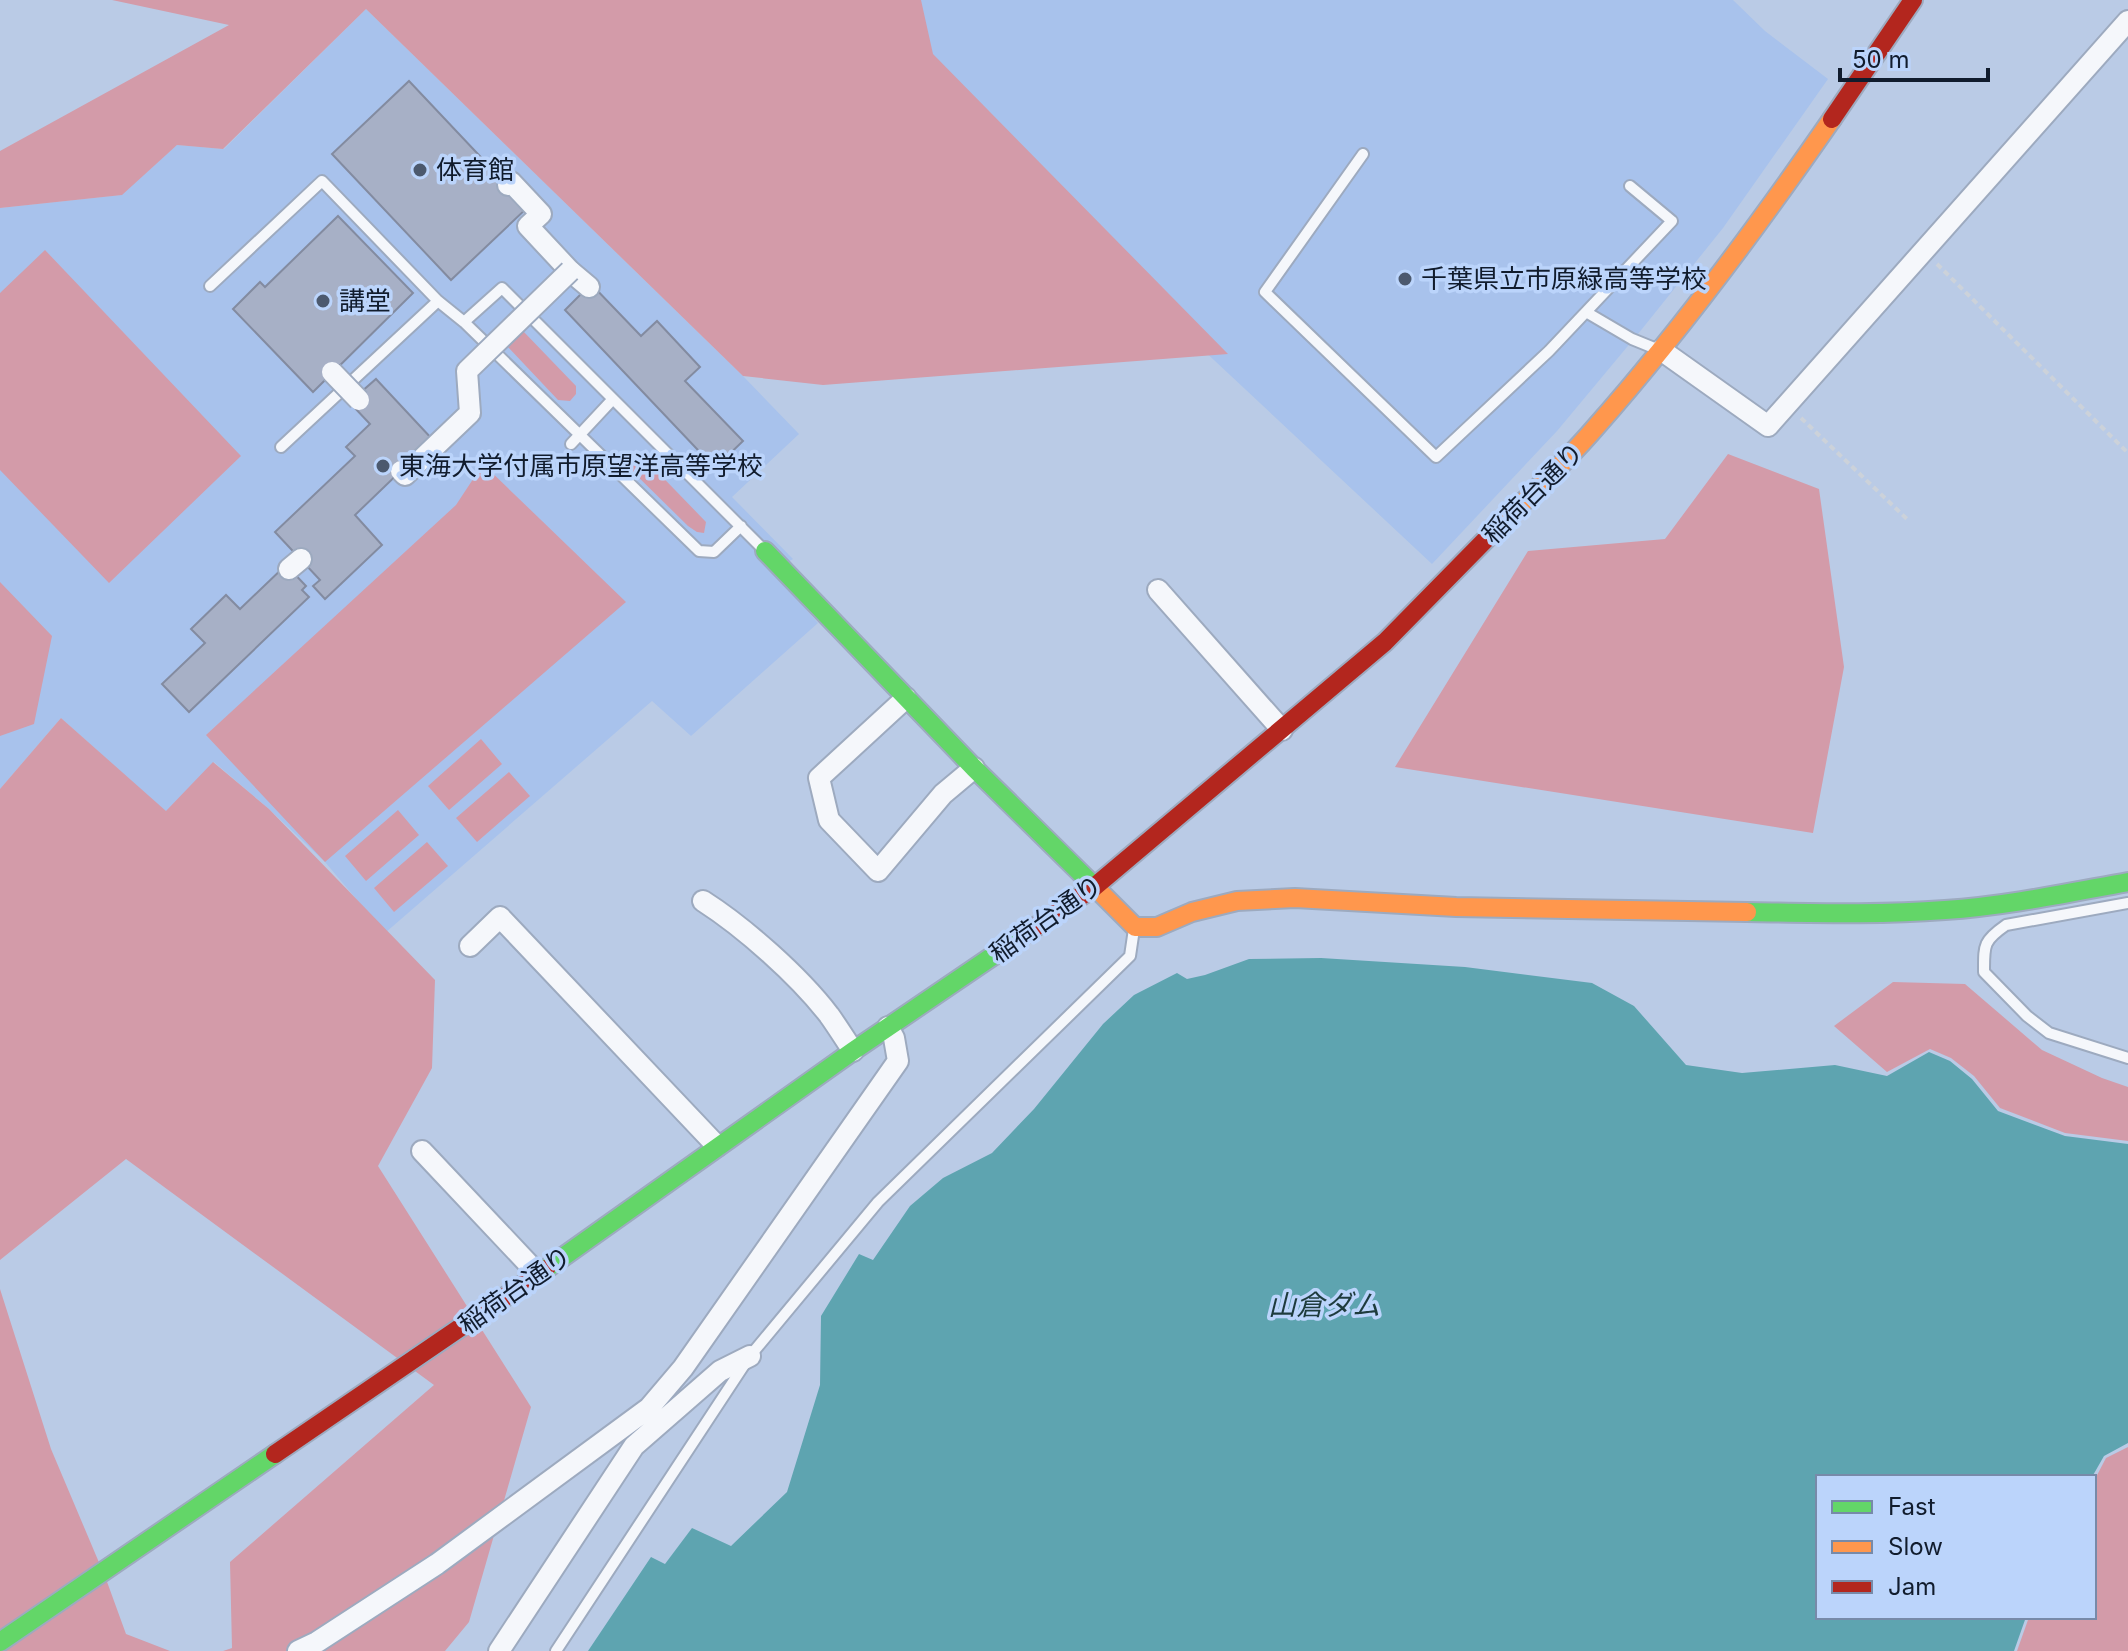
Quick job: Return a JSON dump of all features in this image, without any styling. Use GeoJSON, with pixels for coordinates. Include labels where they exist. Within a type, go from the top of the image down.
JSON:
{"type":"FeatureCollection","features":[{"type":"Feature","properties":{"kind":"street","name":"稲荷台通り"},"geometry":{"type":"LineString","coordinates":[[0,1642],[538,1274],[853,1051],[1093,888],[1282,730],[1396,631],[1593,431],[1661,350],[1775,202],[1913,0]]}},
{"type":"Feature","properties":{"kind":"street"},"geometry":{"type":"LineString","coordinates":[[1661,350],[1768,426],[2128,21]]}},
{"type":"Feature","properties":{"kind":"street"},"geometry":{"type":"LineString","coordinates":[[508,185],[511,182],[541,214],[528,226],[589,287]]}},
{"type":"Feature","properties":{"kind":"street"},"geometry":{"type":"LineString","coordinates":[[401,471],[405,475],[470,413],[467,371],[570,271]]}},
{"type":"Feature","properties":{"kind":"street"},"geometry":{"type":"LineString","coordinates":[[332,372],[359,400]]}},
{"type":"Feature","properties":{"kind":"street"},"geometry":{"type":"LineString","coordinates":[[765,551],[974,768],[1135,927],[1157,927],[1192,912],[1237,901],[1295,898],[1456,907],[1842,913],[1945,910],[2030,900],[2128,882]]}},
{"type":"Feature","properties":{"kind":"street"},"geometry":{"type":"LineString","coordinates":[[1158,590],[1282,730]]}},
{"type":"Feature","properties":{"kind":"street"},"geometry":{"type":"LineString","coordinates":[[906,698],[819,778],[829,820],[878,871],[943,794],[974,768]]}},
{"type":"Feature","properties":{"kind":"street"},"geometry":{"type":"LineString","coordinates":[[703,901],[721,912],[791,973],[828,1014],[853,1051]]}},
{"type":"Feature","properties":{"kind":"street"},"geometry":{"type":"LineString","coordinates":[[470,946],[500,917],[717,1146]]}},
{"type":"Feature","properties":{"kind":"street"},"geometry":{"type":"LineString","coordinates":[[298,1651],[317,1642],[437,1564],[649,1408],[683,1368],[898,1061],[894,1038],[888,1027]]}},
{"type":"Feature","properties":{"kind":"street"},"geometry":{"type":"LineString","coordinates":[[422,1151],[538,1274]]}},
{"type":"Feature","properties":{"kind":"street"},"geometry":{"type":"LineString","coordinates":[[499,1651],[634,1446],[720,1371],[750,1356]]}},
{"type":"Feature","properties":{"kind":"lane"},"geometry":{"type":"LineString","coordinates":[[1363,154],[1265,292],[1436,457],[1549,351],[1672,221],[1630,186]]}},
{"type":"Feature","properties":{"kind":"lane"},"geometry":{"type":"LineString","coordinates":[[210,286],[322,181],[438,301],[464,322],[699,551],[714,552],[741,526]]}},
{"type":"Feature","properties":{"kind":"lane"},"geometry":{"type":"LineString","coordinates":[[464,322],[502,288],[765,551]]}},
{"type":"Feature","properties":{"kind":"lane"},"geometry":{"type":"LineString","coordinates":[[281,447],[438,301]]}},
{"type":"Feature","properties":{"kind":"lane"},"geometry":{"type":"LineString","coordinates":[[1586,312],[1632,339],[1661,350]]}},
{"type":"Feature","properties":{"kind":"lane"},"geometry":{"type":"LineString","coordinates":[[571,444],[613,399]]}},
{"type":"Feature","properties":{"kind":"lane"},"geometry":{"type":"LineString","coordinates":[[2128,903],[2006,925],[1989,936],[1984,950],[1984,972],[2027,1016],[2049,1033],[2128,1058]]}},
{"type":"Feature","properties":{"kind":"lane"},"geometry":{"type":"LineString","coordinates":[[556,1651],[750,1356],[878,1202],[1130,956],[1135,927]]}},
{"type":"Feature","properties":{"kind":"path"},"geometry":{"type":"LineString","coordinates":[[1924,251],[2128,453]]}},
{"type":"Feature","properties":{"kind":"path"},"geometry":{"type":"LineString","coordinates":[[1787,405],[1908,520]]}},
{"type":"Feature","properties":{"kind":"shaded area"},"geometry":{"type":"Polygon","coordinates":[[[112,0],[921,0],[933,54],[1228,354],[823,385],[743,376],[366,9],[223,149],[177,145],[122,195],[0,208],[0,151],[229,25],[112,0]]]}},
{"type":"Feature","properties":{"kind":"shaded area","name":"千葉県立市原緑高等学校"},"geometry":{"type":"Polygon","coordinates":[[[911,0],[1733,0],[1765,31],[1828,79],[1723,228],[1642,329],[1557,431],[1432,564],[922,87],[911,0]]]}},
{"type":"Feature","properties":{"kind":"shaded area","name":"東海大学付属市原望洋高等学校"},"geometry":{"type":"Polygon","coordinates":[[[366,9],[799,434],[732,497],[793,559],[772,571],[818,623],[691,736],[652,701],[385,933],[325,862],[214,762],[166,812],[61,718],[0,789],[0,208],[121,195],[177,145],[224,149],[366,9]]]}},
{"type":"Feature","properties":{"kind":"shaded area"},"geometry":{"type":"Polygon","coordinates":[[[45,250],[241,456],[109,583],[0,470],[0,293],[45,250]]]}},
{"type":"Feature","properties":{"kind":"shaded area"},"geometry":{"type":"Polygon","coordinates":[[[523,331],[576,386],[576,394],[570,401],[558,400],[507,346],[523,331]]]}},
{"type":"Feature","properties":{"kind":"shaded area"},"geometry":{"type":"Polygon","coordinates":[[[628,452],[645,459],[706,522],[704,533],[688,526],[624,463],[628,452]]]}},
{"type":"Feature","properties":{"kind":"shaded area"},"geometry":{"type":"Polygon","coordinates":[[[1728,454],[1819,489],[1844,667],[1813,833],[1395,767],[1528,551],[1665,539],[1728,454]]]}},
{"type":"Feature","properties":{"kind":"shaded area"},"geometry":{"type":"Polygon","coordinates":[[[483,464],[626,602],[325,862],[206,735],[456,505],[483,464]]]}},
{"type":"Feature","properties":{"kind":"shaded area"},"geometry":{"type":"Polygon","coordinates":[[[0,582],[52,636],[34,724],[0,736],[0,582]]]}},
{"type":"Feature","properties":{"kind":"shaded area"},"geometry":{"type":"Polygon","coordinates":[[[61,718],[166,811],[213,762],[269,809],[435,980],[432,1068],[378,1166],[531,1407],[469,1622],[445,1651],[223,1651],[232,1648],[230,1562],[434,1385],[126,1159],[0,1260],[0,789],[61,718]]]}},
{"type":"Feature","properties":{"kind":"shaded area"},"geometry":{"type":"Polygon","coordinates":[[[481,739],[502,764],[449,810],[428,786],[481,739]]]}},
{"type":"Feature","properties":{"kind":"shaded area"},"geometry":{"type":"Polygon","coordinates":[[[509,772],[530,796],[477,842],[456,818],[509,772]]]}},
{"type":"Feature","properties":{"kind":"shaded area"},"geometry":{"type":"Polygon","coordinates":[[[398,810],[419,835],[366,881],[345,856],[398,810]]]}},
{"type":"Feature","properties":{"kind":"shaded area"},"geometry":{"type":"Polygon","coordinates":[[[427,842],[448,866],[394,912],[374,888],[427,842]]]}},
{"type":"Feature","properties":{"kind":"shaded area"},"geometry":{"type":"Polygon","coordinates":[[[1893,982],[1965,984],[2042,1050],[2128,1087],[2128,1141],[2065,1133],[2000,1108],[1974,1076],[1951,1058],[1930,1049],[1887,1072],[1834,1026],[1893,982]]]}},
{"type":"Feature","properties":{"kind":"shaded area"},"geometry":{"type":"Polygon","coordinates":[[[0,1289],[51,1449],[126,1634],[170,1651],[0,1651],[0,1289]]]}},
{"type":"Feature","properties":{"kind":"shaded area"},"geometry":{"type":"Polygon","coordinates":[[[2128,1447],[2128,1651],[2017,1651],[2028,1619],[2096,1619],[2096,1477],[2106,1458],[2128,1447]]]}},
{"type":"Feature","properties":{"kind":"water","name":"山倉ダム"},"geometry":{"type":"Polygon","coordinates":[[[1321,958],[1465,967],[1592,983],[1634,1006],[1686,1065],[1742,1073],[1835,1065],[1887,1076],[1929,1052],[1950,1061],[1972,1079],[1998,1111],[2065,1136],[2128,1144],[2128,1443],[2104,1456],[2093,1475],[1816,1475],[1816,1619],[2025,1619],[2014,1651],[588,1651],[651,1557],[665,1564],[692,1528],[731,1546],[787,1492],[820,1385],[821,1316],[859,1254],[873,1260],[910,1206],[943,1178],[992,1153],[1034,1109],[1103,1024],[1134,995],[1177,973],[1187,979],[1249,959],[1321,958]]]}},
{"type":"Feature","properties":{"kind":"building","name":"体育館"},"geometry":{"type":"Polygon","coordinates":[[[409,81],[528,207],[451,280],[332,154],[409,81]]]}},
{"type":"Feature","properties":{"kind":"building","name":"講堂"},"geometry":{"type":"Polygon","coordinates":[[[338,216],[413,293],[313,392],[233,309],[260,282],[265,287],[338,216]]]}},
{"type":"Feature","properties":{"kind":"building"},"geometry":{"type":"Polygon","coordinates":[[[591,284],[641,336],[657,321],[700,367],[685,381],[743,441],[715,468],[565,310],[591,284]]]}},
{"type":"Feature","properties":{"kind":"building"},"geometry":{"type":"Polygon","coordinates":[[[376,379],[433,440],[355,515],[382,545],[325,599],[313,586],[320,580],[275,532],[355,456],[346,447],[370,424],[353,406],[360,393],[376,379]]]}},
{"type":"Feature","properties":{"kind":"building"},"geometry":{"type":"Polygon","coordinates":[[[286,565],[306,586],[302,590],[309,597],[189,712],[162,684],[205,643],[191,629],[226,595],[240,609],[286,565]]]}},
{"type":"Feature","properties":{"kind":"traffic: fast"},"geometry":{"type":"LineString","coordinates":[[765,551],[974,768],[1100,892]]}},
{"type":"Feature","properties":{"kind":"traffic: fast"},"geometry":{"type":"LineString","coordinates":[[1747,912],[1945,910],[2014,902],[2128,882]]}},
{"type":"Feature","properties":{"kind":"traffic: fast"},"geometry":{"type":"LineString","coordinates":[[546,1269],[853,1051],[1031,930]]}},
{"type":"Feature","properties":{"kind":"traffic: fast"},"geometry":{"type":"LineString","coordinates":[[0,1642],[275,1454]]}},
{"type":"Feature","properties":{"kind":"traffic: slow"},"geometry":{"type":"LineString","coordinates":[[1496,529],[1583,442],[1657,355],[1747,239],[1832,119]]}},
{"type":"Feature","properties":{"kind":"traffic: slow"},"geometry":{"type":"LineString","coordinates":[[1100,892],[1135,927],[1157,927],[1192,912],[1237,901],[1295,898],[1456,907],[1747,912]]}},
{"type":"Feature","properties":{"kind":"traffic: jam"},"geometry":{"type":"LineString","coordinates":[[1832,119],[1913,0]]}},
{"type":"Feature","properties":{"kind":"traffic: jam"},"geometry":{"type":"LineString","coordinates":[[1031,930],[1093,888],[1385,642],[1496,529]]}},
{"type":"Feature","properties":{"kind":"traffic: jam"},"geometry":{"type":"LineString","coordinates":[[275,1454],[546,1269]]}},
{"type":"Feature","properties":{"kind":"place","name":"体育館"},"geometry":{"type":"Point","coordinates":[420,170]}},
{"type":"Feature","properties":{"kind":"place","name":"千葉県立市原緑高等学校"},"geometry":{"type":"Point","coordinates":[1405,279]}},
{"type":"Feature","properties":{"kind":"place","name":"講堂"},"geometry":{"type":"Point","coordinates":[323,301]}},
{"type":"Feature","properties":{"kind":"place","name":"東海大学付属市原望洋高等学校"},"geometry":{"type":"Point","coordinates":[383,466]}}]}
